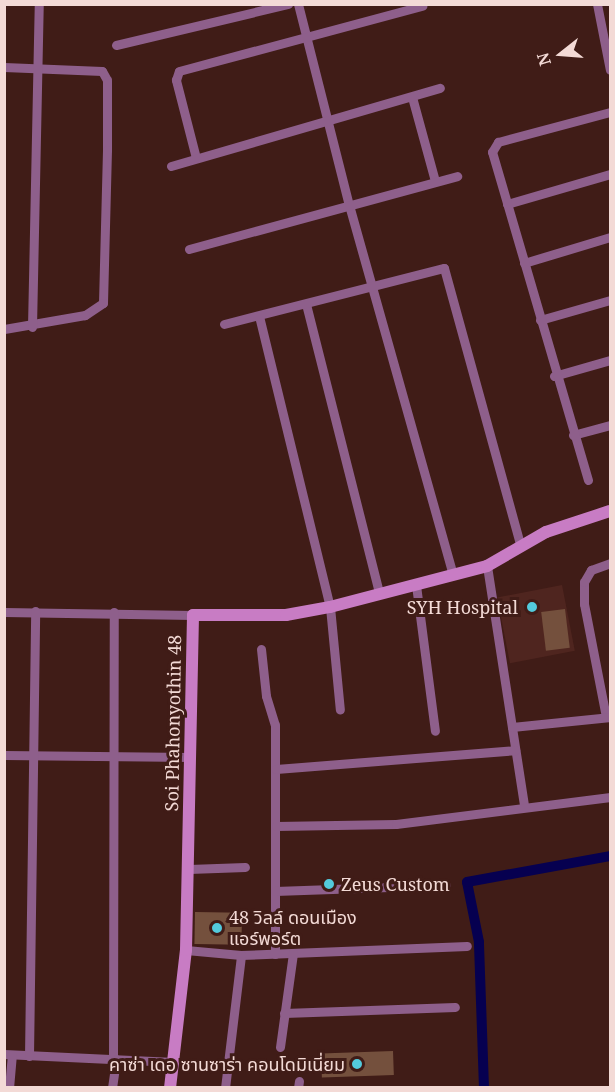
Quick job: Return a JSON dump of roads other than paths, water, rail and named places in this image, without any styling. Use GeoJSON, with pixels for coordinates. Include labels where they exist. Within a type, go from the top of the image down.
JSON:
{"type":"FeatureCollection","features":[{"type":"Feature","properties":{"kind":"street"},"geometry":{"type":"LineString","coordinates":[[32,327],[39,4]]}},
{"type":"Feature","properties":{"kind":"street"},"geometry":{"type":"LineString","coordinates":[[116,45],[288,4]]}},
{"type":"Feature","properties":{"kind":"street"},"geometry":{"type":"LineString","coordinates":[[298,4],[349,205],[375,287],[453,575]]}},
{"type":"Feature","properties":{"kind":"street"},"geometry":{"type":"LineString","coordinates":[[597,4],[610,70]]}},
{"type":"Feature","properties":{"kind":"street"},"geometry":{"type":"LineString","coordinates":[[196,158],[177,73],[422,6]]}},
{"type":"Feature","properties":{"kind":"street"},"geometry":{"type":"LineString","coordinates":[[4,68],[98,69],[107,80],[103,303],[85,315],[32,327],[4,329]]}},
{"type":"Feature","properties":{"kind":"street"},"geometry":{"type":"LineString","coordinates":[[171,166],[327,123],[440,88]]}},
{"type":"Feature","properties":{"kind":"street"},"geometry":{"type":"LineString","coordinates":[[412,97],[435,182]]}},
{"type":"Feature","properties":{"kind":"street"},"geometry":{"type":"LineString","coordinates":[[588,480],[554,376],[492,152],[495,144],[610,112]]}},
{"type":"Feature","properties":{"kind":"street"},"geometry":{"type":"LineString","coordinates":[[507,204],[610,174]]}},
{"type":"Feature","properties":{"kind":"street"},"geometry":{"type":"LineString","coordinates":[[189,249],[457,176]]}},
{"type":"Feature","properties":{"kind":"street"},"geometry":{"type":"LineString","coordinates":[[524,263],[610,237]]}},
{"type":"Feature","properties":{"kind":"street"},"geometry":{"type":"LineString","coordinates":[[224,324],[447,270],[521,547]]}},
{"type":"Feature","properties":{"kind":"street"},"geometry":{"type":"LineString","coordinates":[[540,320],[610,300]]}},
{"type":"Feature","properties":{"kind":"street"},"geometry":{"type":"LineString","coordinates":[[306,304],[379,593]]}},
{"type":"Feature","properties":{"kind":"street"},"geometry":{"type":"LineString","coordinates":[[259,316],[330,607],[340,710]]}},
{"type":"Feature","properties":{"kind":"street"},"geometry":{"type":"LineString","coordinates":[[554,376],[610,360]]}},
{"type":"Feature","properties":{"kind":"street"},"geometry":{"type":"LineString","coordinates":[[573,435],[610,425]]}},
{"type":"Feature","properties":{"kind":"street","name":"Soi Phahonyothin 48"},"geometry":{"type":"LineString","coordinates":[[170,1088],[186,950],[193,615],[286,615],[330,607],[487,566],[546,532],[610,511]]}},
{"type":"Feature","properties":{"kind":"street"},"geometry":{"type":"LineString","coordinates":[[512,727],[608,717],[584,604],[584,582],[591,570],[610,563]]}},
{"type":"Feature","properties":{"kind":"street"},"geometry":{"type":"LineString","coordinates":[[487,566],[524,806]]}},
{"type":"Feature","properties":{"kind":"street"},"geometry":{"type":"LineString","coordinates":[[416,585],[435,730]]}},
{"type":"Feature","properties":{"kind":"street"},"geometry":{"type":"LineString","coordinates":[[29,1056],[35,611]]}},
{"type":"Feature","properties":{"kind":"street"},"geometry":{"type":"LineString","coordinates":[[4,612],[193,615]]}},
{"type":"Feature","properties":{"kind":"street"},"geometry":{"type":"LineString","coordinates":[[112,1088],[115,1059],[111,756],[114,612]]}},
{"type":"Feature","properties":{"kind":"street"},"geometry":{"type":"LineString","coordinates":[[261,649],[266,696],[275,725],[275,954]]}},
{"type":"Feature","properties":{"kind":"street"},"geometry":{"type":"LineString","coordinates":[[276,769],[515,750]]}},
{"type":"Feature","properties":{"kind":"street"},"geometry":{"type":"LineString","coordinates":[[4,755],[190,757]]}},
{"type":"Feature","properties":{"kind":"street"},"geometry":{"type":"LineString","coordinates":[[276,826],[396,825],[524,806],[610,797]]}},
{"type":"Feature","properties":{"kind":"street"},"geometry":{"type":"LineString","coordinates":[[189,869],[245,867]]}},
{"type":"Feature","properties":{"kind":"street"},"geometry":{"type":"LineString","coordinates":[[275,891],[446,885]]}},
{"type":"Feature","properties":{"kind":"street"},"geometry":{"type":"LineString","coordinates":[[186,950],[241,955],[467,946]]}},
{"type":"Feature","properties":{"kind":"street"},"geometry":{"type":"LineString","coordinates":[[280,1047],[293,953]]}},
{"type":"Feature","properties":{"kind":"street"},"geometry":{"type":"LineString","coordinates":[[225,1088],[241,955]]}},
{"type":"Feature","properties":{"kind":"street"},"geometry":{"type":"LineString","coordinates":[[284,1012],[455,1007]]}},
{"type":"Feature","properties":{"kind":"street"},"geometry":{"type":"LineString","coordinates":[[9,1088],[8,1055],[174,1062]]}},
{"type":"Feature","properties":{"kind":"waterway"},"geometry":{"type":"LineString","coordinates":[[484,1088],[479,942],[467,882],[610,856]]}},
{"type":"Feature","properties":{"kind":"place","name":"SYH Hospital"},"geometry":{"type":"Point","coordinates":[532,607]}},
{"type":"Feature","properties":{"kind":"place","name":"Zeus Custom"},"geometry":{"type":"Point","coordinates":[329,884]}},
{"type":"Feature","properties":{"kind":"place","name":"48 วิลล์ ดอนเมือง แอร์พอร์ต"},"geometry":{"type":"Point","coordinates":[217,928]}},
{"type":"Feature","properties":{"kind":"place","name":"คาซ่า เดอ ซานซาร่า คอนโดมิเนี่ยม"},"geometry":{"type":"Point","coordinates":[357,1064]}}]}
